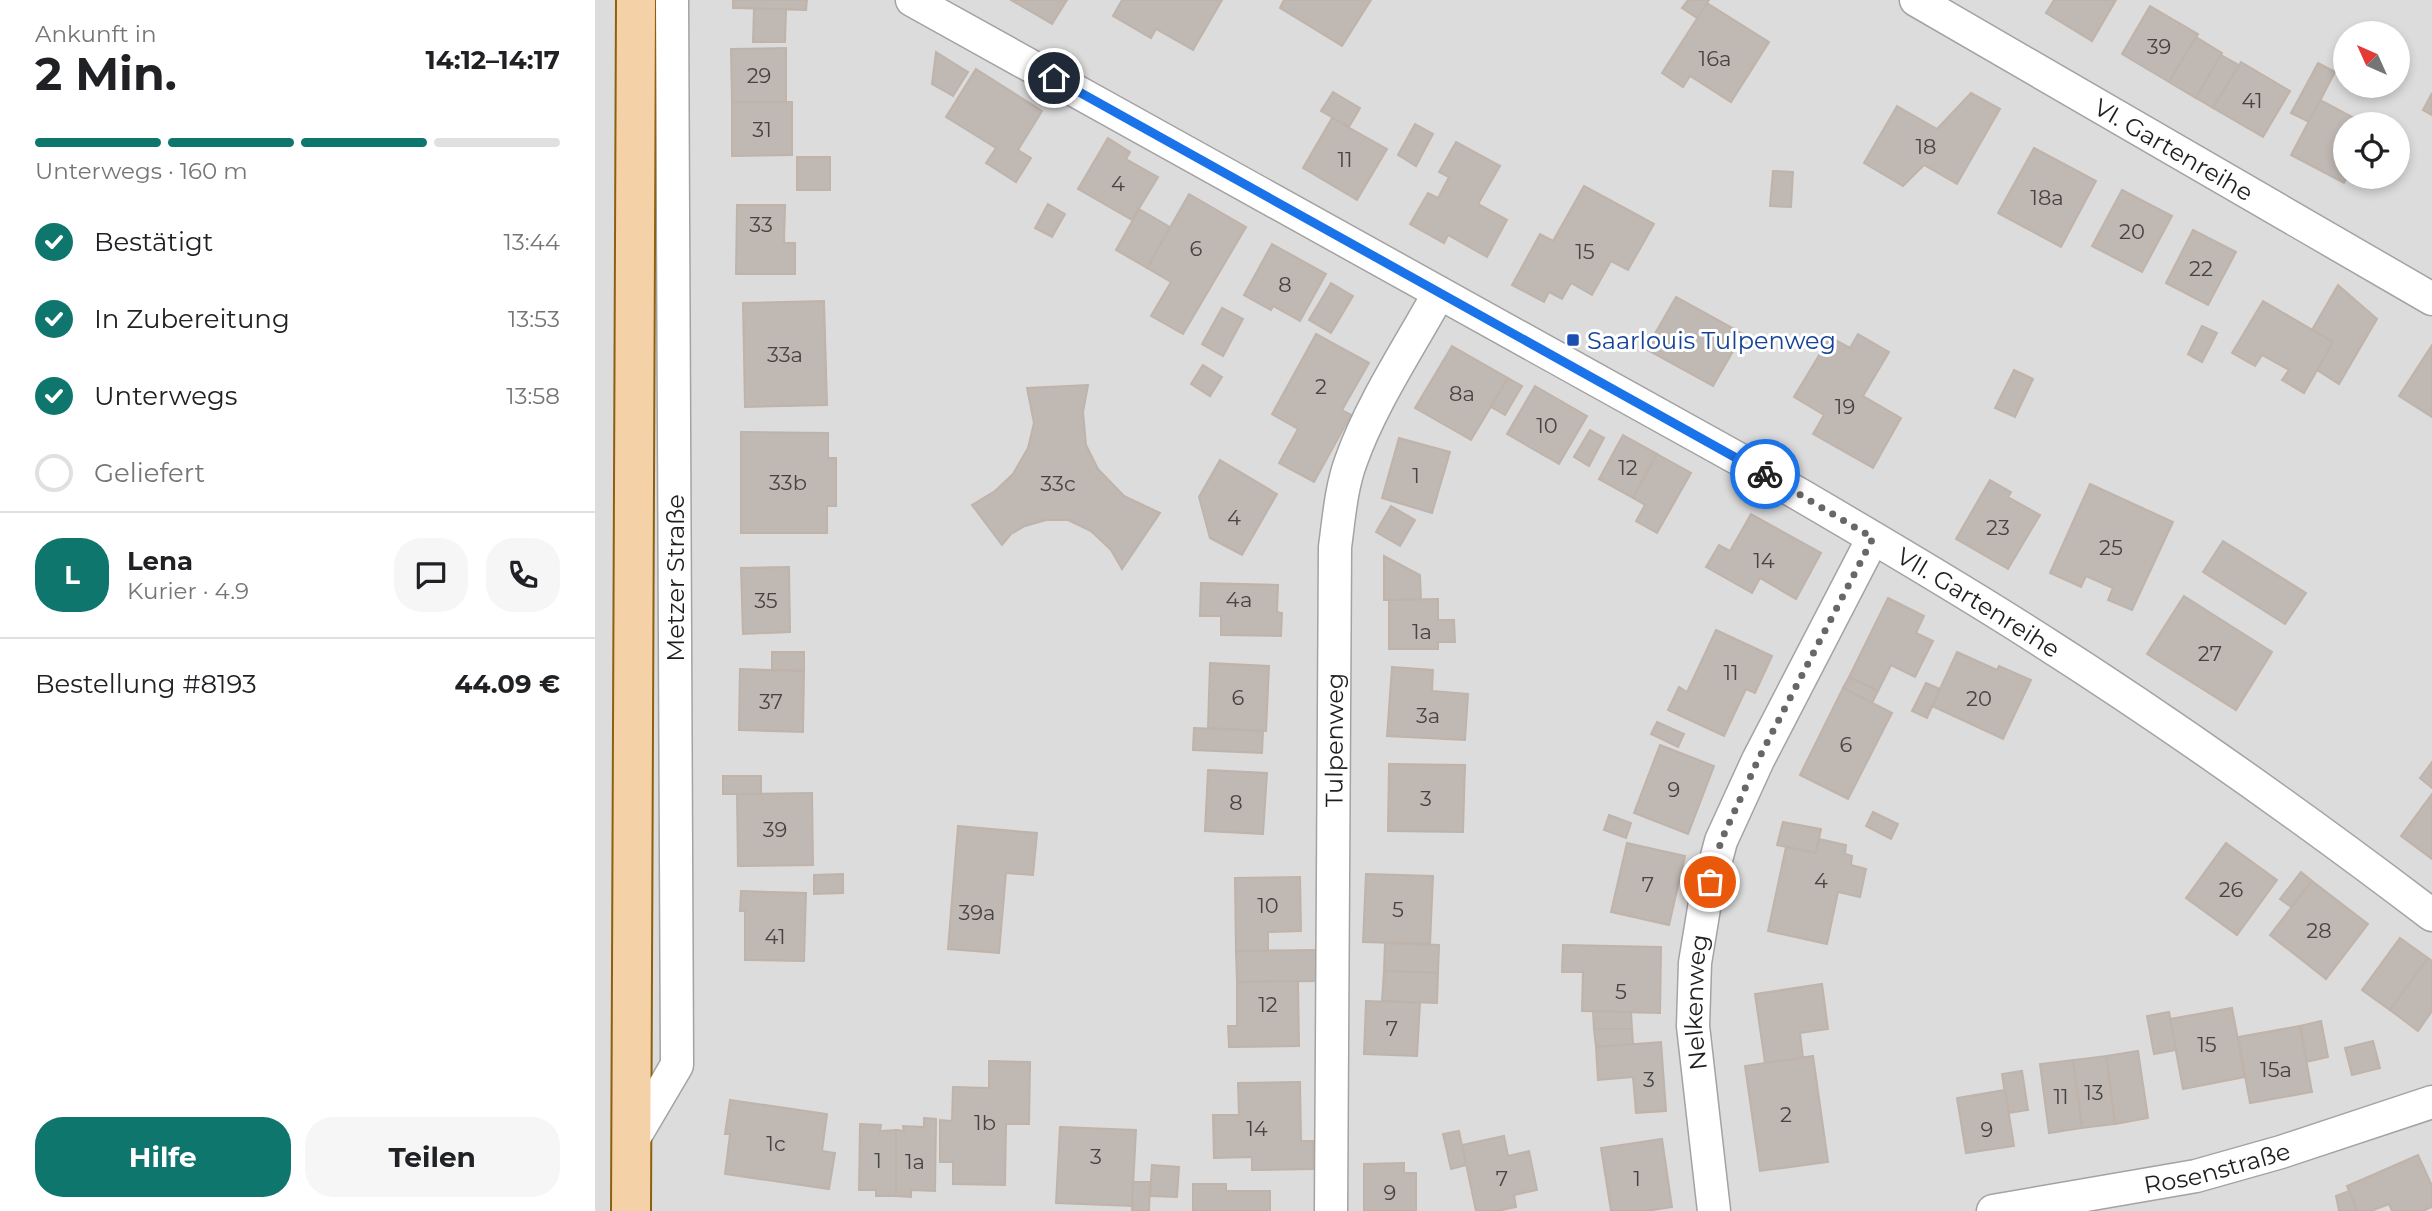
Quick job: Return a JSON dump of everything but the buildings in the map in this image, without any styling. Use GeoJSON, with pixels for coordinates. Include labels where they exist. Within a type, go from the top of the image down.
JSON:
{"type":"FeatureCollection","features":[{"type":"Feature","properties":{"kind":"main road","name":"Metzer Straße"},"geometry":{"type":"LineString","coordinates":[[631,1211],[636,0]]}},
{"type":"Feature","properties":{"kind":"street","name":"Metzer Straße"},"geometry":{"type":"LineString","coordinates":[[631,1143],[677,1065],[672,0]]}},
{"type":"Feature","properties":{"kind":"street","name":"VII. Gartenreihe"},"geometry":{"type":"LineString","coordinates":[[912,0],[1744,462],[1873,538],[2108,684],[2239,773],[2432,915]]}},
{"type":"Feature","properties":{"kind":"street","name":"VI. Gartenreihe"},"geometry":{"type":"LineString","coordinates":[[1916,0],[2432,299]]}},
{"type":"Feature","properties":{"kind":"street","name":"Tulpenweg"},"geometry":{"type":"LineString","coordinates":[[1331,1211],[1335,547],[1350,463],[1366,426],[1439,293]]}},
{"type":"Feature","properties":{"kind":"street","name":"Nelkenweg"},"geometry":{"type":"LineString","coordinates":[[1714,1211],[1693,1026],[1695,963],[1705,902],[1721,841],[1758,760],[1873,538]]}},
{"type":"Feature","properties":{"kind":"street","name":"Rosenstraße"},"geometry":{"type":"LineString","coordinates":[[1993,1211],[2196,1176],[2281,1152],[2432,1102]]}},
{"type":"Feature","properties":{"kind":"shaded area"},"geometry":{"type":"Polygon","coordinates":[[[595,0],[2432,0],[2432,1211],[595,1211],[595,0]]]}},
{"type":"Feature","properties":{"kind":"way so far"},"geometry":{"type":"LineString","coordinates":[[1710,882],[1721,841],[1758,760],[1873,538],[1765,474]]}},
{"type":"Feature","properties":{"kind":"place","name":"Saarlouis Tulpenweg"},"geometry":{"type":"Point","coordinates":[1573,340]}},
{"type":"Feature","properties":{"kind":"route"},"geometry":{"type":"LineString","coordinates":[[1054,78],[1765,474]]}}]}
